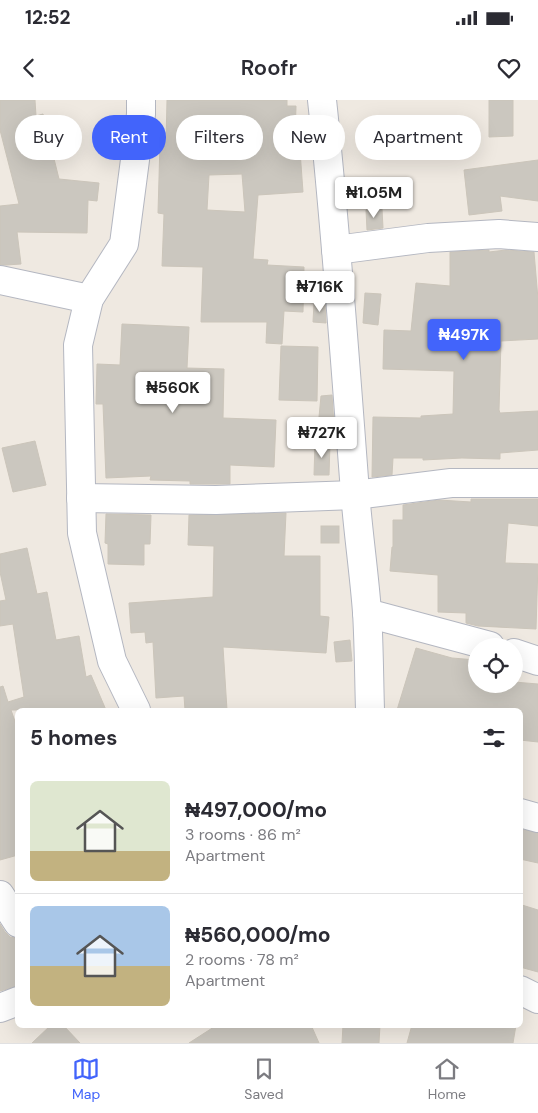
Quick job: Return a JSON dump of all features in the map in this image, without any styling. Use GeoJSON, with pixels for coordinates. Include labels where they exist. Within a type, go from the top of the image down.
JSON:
{"type":"FeatureCollection","features":[{"type":"Feature","properties":{"kind":"street"},"geometry":{"type":"LineString","coordinates":[[135,708],[112,661],[82,533],[78,345],[89,299],[124,244],[141,114],[141,100]]}},
{"type":"Feature","properties":{"kind":"street"},"geometry":{"type":"LineString","coordinates":[[322,100],[335,217],[355,495],[367,613],[370,708]]}},
{"type":"Feature","properties":{"kind":"street"},"geometry":{"type":"LineString","coordinates":[[336,250],[428,238],[499,234],[538,237]]}},
{"type":"Feature","properties":{"kind":"street"},"geometry":{"type":"LineString","coordinates":[[0,280],[89,299]]}},
{"type":"Feature","properties":{"kind":"street"},"geometry":{"type":"LineString","coordinates":[[81,498],[216,500],[355,495],[451,482],[538,483]]}},
{"type":"Feature","properties":{"kind":"street"},"geometry":{"type":"LineString","coordinates":[[367,613],[468,640]]}},
{"type":"Feature","properties":{"kind":"street"},"geometry":{"type":"LineString","coordinates":[[523,656],[538,661]]}},
{"type":"Feature","properties":{"kind":"street"},"geometry":{"type":"LineString","coordinates":[[523,814],[538,818]]}},
{"type":"Feature","properties":{"kind":"street"},"geometry":{"type":"LineString","coordinates":[[0,895],[15,918]]}},
{"type":"Feature","properties":{"kind":"street"},"geometry":{"type":"LineString","coordinates":[[523,992],[538,1000]]}},
{"type":"Feature","properties":{"kind":"street"},"geometry":{"type":"LineString","coordinates":[[0,1008],[15,1002]]}},
{"type":"Feature","properties":{"kind":"building"},"geometry":{"type":"Polygon","coordinates":[[[0,100],[35,100],[36,115],[15,115],[15,160],[54,160],[59,179],[99,183],[97,201],[88,200],[87,233],[17,232],[21,264],[0,265],[0,206],[19,204],[0,130],[0,100]]]}},
{"type":"Feature","properties":{"kind":"building"},"geometry":{"type":"Polygon","coordinates":[[[167,100],[287,100],[287,106],[296,106],[296,115],[273,115],[273,160],[301,160],[303,192],[258,195],[253,259],[268,260],[267,265],[304,267],[303,312],[284,311],[282,344],[266,343],[267,322],[201,322],[203,267],[162,266],[164,214],[158,213],[160,160],[166,160],[167,100]],[[242,174],[209,175],[207,210],[245,212],[242,174]]]}},
{"type":"Feature","properties":{"kind":"building"},"geometry":{"type":"Polygon","coordinates":[[[489,100],[513,100],[513,136],[489,137],[489,100]]]}},
{"type":"Feature","properties":{"kind":"building"},"geometry":{"type":"Polygon","coordinates":[[[538,160],[538,201],[500,196],[502,211],[469,215],[464,170],[538,160]]]}},
{"type":"Feature","properties":{"kind":"building"},"geometry":{"type":"Polygon","coordinates":[[[382,209],[383,228],[367,230],[366,210],[382,209]]]}},
{"type":"Feature","properties":{"kind":"building"},"geometry":{"type":"Polygon","coordinates":[[[489,250],[489,252],[506,250],[534,252],[538,299],[538,339],[501,341],[499,410],[500,413],[538,411],[538,450],[500,453],[500,459],[423,460],[423,458],[393,458],[392,475],[372,477],[373,417],[421,418],[421,416],[453,414],[454,371],[383,369],[384,330],[411,331],[416,283],[450,286],[450,252],[489,250]]]}},
{"type":"Feature","properties":{"kind":"building"},"geometry":{"type":"Polygon","coordinates":[[[365,293],[381,294],[378,325],[363,323],[365,293]]]}},
{"type":"Feature","properties":{"kind":"building"},"geometry":{"type":"Polygon","coordinates":[[[314,303],[325,303],[326,323],[313,322],[314,303]]]}},
{"type":"Feature","properties":{"kind":"building"},"geometry":{"type":"Polygon","coordinates":[[[122,324],[189,327],[187,368],[224,369],[223,418],[276,420],[274,467],[230,465],[230,484],[190,484],[190,481],[150,480],[151,476],[106,478],[103,404],[96,404],[97,364],[120,365],[122,324]]]}},
{"type":"Feature","properties":{"kind":"building"},"geometry":{"type":"Polygon","coordinates":[[[281,346],[318,347],[317,401],[279,400],[281,346]]]}},
{"type":"Feature","properties":{"kind":"building"},"geometry":{"type":"Polygon","coordinates":[[[332,395],[335,440],[317,438],[321,396],[332,395]]]}},
{"type":"Feature","properties":{"kind":"building"},"geometry":{"type":"Polygon","coordinates":[[[35,441],[46,485],[13,492],[2,448],[35,441]]]}},
{"type":"Feature","properties":{"kind":"building"},"geometry":{"type":"Polygon","coordinates":[[[315,443],[330,443],[329,475],[314,475],[315,443]]]}},
{"type":"Feature","properties":{"kind":"building"},"geometry":{"type":"Polygon","coordinates":[[[471,499],[538,499],[538,526],[508,523],[505,563],[538,564],[536,629],[478,626],[466,623],[466,613],[438,612],[438,575],[390,571],[393,547],[393,520],[403,520],[403,505],[439,500],[471,502],[471,499]]]}},
{"type":"Feature","properties":{"kind":"building"},"geometry":{"type":"Polygon","coordinates":[[[286,513],[284,556],[320,556],[320,616],[329,617],[326,653],[223,647],[227,708],[185,708],[184,696],[156,698],[153,642],[146,643],[145,632],[131,633],[129,603],[213,597],[214,546],[188,545],[189,515],[286,513]]]}},
{"type":"Feature","properties":{"kind":"building"},"geometry":{"type":"Polygon","coordinates":[[[106,514],[151,515],[150,544],[144,544],[144,565],[108,564],[108,544],[105,543],[106,514]]]}},
{"type":"Feature","properties":{"kind":"building"},"geometry":{"type":"Polygon","coordinates":[[[321,526],[339,526],[339,543],[321,543],[321,526]]]}},
{"type":"Feature","properties":{"kind":"building"},"geometry":{"type":"Polygon","coordinates":[[[27,548],[37,594],[47,592],[56,640],[79,636],[86,677],[91,675],[105,708],[15,708],[15,710],[11,710],[15,721],[15,856],[0,860],[0,687],[3,686],[8,702],[24,697],[13,624],[0,626],[0,601],[6,600],[0,572],[0,554],[27,548]]]}},
{"type":"Feature","properties":{"kind":"building"},"geometry":{"type":"Polygon","coordinates":[[[350,640],[352,661],[336,662],[334,642],[350,640]]]}},
{"type":"Feature","properties":{"kind":"building"},"geometry":{"type":"Polygon","coordinates":[[[416,648],[452,658],[468,659],[468,693],[523,693],[523,683],[538,684],[538,742],[523,740],[523,708],[398,708],[416,648]]]}},
{"type":"Feature","properties":{"kind":"building"},"geometry":{"type":"Polygon","coordinates":[[[523,830],[538,833],[538,863],[523,860],[523,830]]]}},
{"type":"Feature","properties":{"kind":"building"},"geometry":{"type":"Polygon","coordinates":[[[523,905],[538,910],[538,972],[523,968],[523,905]]]}},
{"type":"Feature","properties":{"kind":"building"},"geometry":{"type":"Polygon","coordinates":[[[0,924],[10,937],[15,938],[15,987],[0,991],[0,924]]]}},
{"type":"Feature","properties":{"kind":"building"},"geometry":{"type":"Polygon","coordinates":[[[48,1028],[66,1028],[80,1043],[32,1043],[48,1028]]]}},
{"type":"Feature","properties":{"kind":"building"},"geometry":{"type":"Polygon","coordinates":[[[212,1028],[312,1028],[319,1043],[189,1043],[212,1028]]]}},
{"type":"Feature","properties":{"kind":"building"},"geometry":{"type":"Polygon","coordinates":[[[343,1028],[380,1028],[379,1043],[342,1043],[343,1028]]]}},
{"type":"Feature","properties":{"kind":"building"},"geometry":{"type":"Polygon","coordinates":[[[411,1028],[516,1028],[513,1043],[407,1043],[411,1028]]]}}]}
